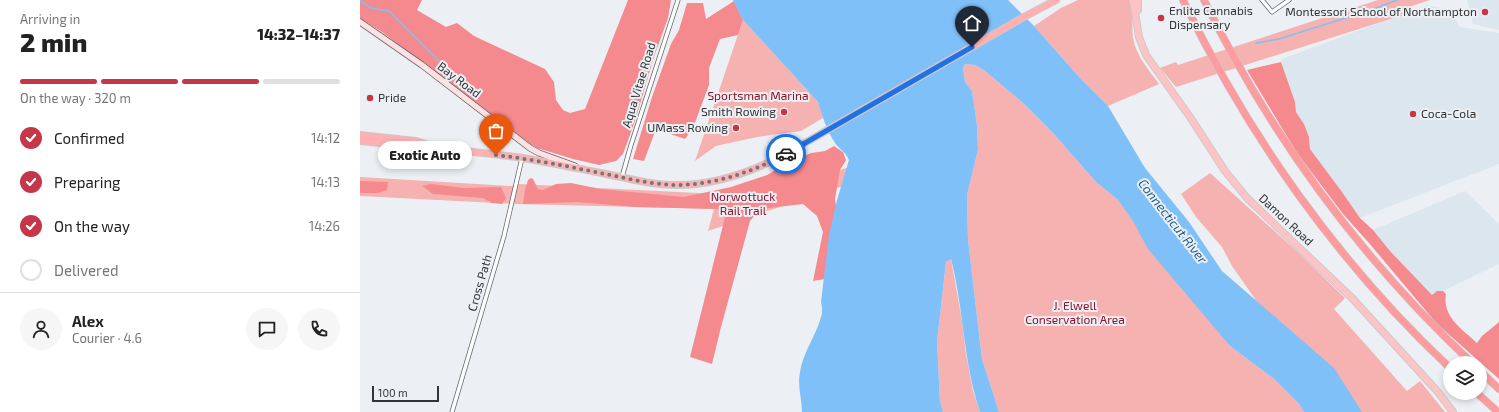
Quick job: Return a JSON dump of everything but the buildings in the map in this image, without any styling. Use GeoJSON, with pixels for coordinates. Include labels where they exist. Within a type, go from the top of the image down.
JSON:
{"type":"FeatureCollection","features":[{"type":"Feature","properties":{"kind":"highway"},"geometry":{"type":"LineString","coordinates":[[360,141],[413,147],[442,148],[522,158],[622,178],[661,184],[678,185],[705,183],[748,172],[769,163],[1056,0]]}},
{"type":"Feature","properties":{"kind":"highway"},"geometry":{"type":"LineString","coordinates":[[1183,0],[1207,49],[1279,166],[1329,235],[1387,304],[1443,361]]}},
{"type":"Feature","properties":{"kind":"highway"},"geometry":{"type":"LineString","coordinates":[[1204,0],[1241,70],[1297,160],[1349,230],[1404,294],[1464,356]]}},
{"type":"Feature","properties":{"kind":"highway"},"geometry":{"type":"LineString","coordinates":[[360,136],[416,142],[442,148]]}},
{"type":"Feature","properties":{"kind":"highway"},"geometry":{"type":"LineString","coordinates":[[1487,378],[1499,389]]}},
{"type":"Feature","properties":{"kind":"highway"},"geometry":{"type":"LineString","coordinates":[[1485,400],[1498,412]]}},
{"type":"Feature","properties":{"kind":"main road","name":"Damon Road"},"geometry":{"type":"LineString","coordinates":[[1133,0],[1139,37],[1153,66],[1190,116],[1225,171],[1240,190],[1349,294],[1434,388],[1453,412]]}},
{"type":"Feature","properties":{"kind":"main road","name":"Damon Road"},"geometry":{"type":"LineString","coordinates":[[1137,22],[1138,0]]}},
{"type":"Feature","properties":{"kind":"main road","name":"Bay Road"},"geometry":{"type":"LineString","coordinates":[[360,22],[418,62],[530,148],[539,153],[590,171]]}},
{"type":"Feature","properties":{"kind":"street","name":"Aqua Vitae Road"},"geometry":{"type":"LineString","coordinates":[[622,178],[631,145],[678,0]]}},
{"type":"Feature","properties":{"kind":"street"},"geometry":{"type":"LineString","coordinates":[[1262,0],[1272,12],[1289,0]]}},
{"type":"Feature","properties":{"kind":"street","name":"Cross Path"},"geometry":{"type":"LineString","coordinates":[[452,412],[504,236],[522,158]]}},
{"type":"Feature","properties":{"kind":"shaded area","name":"Montessori School of Northampton"},"geometry":{"type":"Polygon","coordinates":[[[1467,0],[1499,0],[1499,30],[1473,24],[1467,0]]]}},
{"type":"Feature","properties":{"kind":"shaded area","name":"Coca-Cola"},"geometry":{"type":"Polygon","coordinates":[[[1427,5],[1450,10],[1460,27],[1499,33],[1499,164],[1360,218],[1310,149],[1309,137],[1304,124],[1296,112],[1295,102],[1281,62],[1282,59],[1427,5]]]}},
{"type":"Feature","properties":{"kind":"shaded area"},"geometry":{"type":"Polygon","coordinates":[[[1465,191],[1499,224],[1499,264],[1443,291],[1437,291],[1432,295],[1390,251],[1373,230],[1465,191]]]}},
{"type":"Feature","properties":{"kind":"green space"},"geometry":{"type":"Polygon","coordinates":[[[360,0],[422,0],[417,10],[446,27],[457,23],[474,36],[545,69],[554,82],[556,100],[563,110],[570,113],[585,109],[628,0],[671,0],[668,18],[623,154],[616,161],[599,165],[537,148],[522,139],[382,32],[360,18],[360,0]]]}},
{"type":"Feature","properties":{"kind":"green space"},"geometry":{"type":"Polygon","coordinates":[[[1078,0],[1129,0],[1132,9],[1132,33],[1137,51],[1159,84],[1108,106],[1081,79],[1034,26],[1061,8],[1078,0]]]}},
{"type":"Feature","properties":{"kind":"green space"},"geometry":{"type":"Polygon","coordinates":[[[1378,0],[1430,0],[1412,6],[1403,15],[1176,87],[1160,68],[1176,62],[1178,65],[1378,0]]]}},
{"type":"Feature","properties":{"kind":"green space"},"geometry":{"type":"Polygon","coordinates":[[[734,1],[743,20],[738,35],[720,39],[709,68],[709,85],[693,128],[685,139],[656,129],[644,161],[633,159],[652,97],[671,44],[679,30],[687,3],[703,3],[706,19],[734,1]]]}},
{"type":"Feature","properties":{"kind":"green space","name":"Sportsman Marina"},"geometry":{"type":"Polygon","coordinates":[[[743,20],[818,102],[823,118],[801,131],[757,137],[716,146],[695,161],[743,20]]]}},
{"type":"Feature","properties":{"kind":"green space"},"geometry":{"type":"Polygon","coordinates":[[[1281,62],[1295,102],[1296,112],[1304,124],[1309,137],[1310,149],[1360,218],[1373,230],[1390,251],[1432,295],[1437,291],[1443,291],[1446,294],[1447,309],[1454,322],[1477,343],[1482,336],[1499,322],[1499,379],[1487,368],[1487,356],[1473,356],[1437,324],[1343,214],[1297,153],[1247,70],[1281,62]]]}},
{"type":"Feature","properties":{"kind":"green space","name":"J. Elwell Conservation Area"},"geometry":{"type":"Polygon","coordinates":[[[965,64],[975,65],[985,71],[1022,102],[1053,133],[1096,182],[1118,200],[1230,346],[1274,379],[1299,404],[1304,412],[999,412],[982,359],[968,240],[967,195],[978,150],[977,125],[972,91],[965,82],[963,68],[965,64]]]}},
{"type":"Feature","properties":{"kind":"green space"},"geometry":{"type":"Polygon","coordinates":[[[834,146],[843,152],[846,160],[840,170],[835,199],[837,212],[825,279],[813,281],[823,232],[817,216],[803,204],[760,209],[750,221],[712,364],[690,357],[726,213],[719,209],[636,207],[577,202],[523,204],[528,180],[531,178],[538,189],[543,190],[556,184],[571,183],[600,189],[684,197],[731,187],[767,175],[786,164],[811,153],[825,151],[834,146]]]}},
{"type":"Feature","properties":{"kind":"green space","name":"Norwottuck Rail Trail"},"geometry":{"type":"Polygon","coordinates":[[[910,148],[912,163],[708,231],[714,209],[516,204],[360,196],[360,177],[512,186],[519,184],[718,194],[840,170],[910,148]]]}},
{"type":"Feature","properties":{"kind":"green space"},"geometry":{"type":"Polygon","coordinates":[[[1210,173],[1300,254],[1345,298],[1334,309],[1407,391],[1420,381],[1445,412],[1361,412],[1343,387],[1260,306],[1232,266],[1222,247],[1196,217],[1181,194],[1210,173]]]}},
{"type":"Feature","properties":{"kind":"green space"},"geometry":{"type":"Polygon","coordinates":[[[360,181],[388,182],[387,190],[378,193],[360,193],[360,181]]]}},
{"type":"Feature","properties":{"kind":"green space"},"geometry":{"type":"Polygon","coordinates":[[[431,184],[464,188],[501,187],[506,198],[502,204],[492,203],[483,198],[433,194],[422,186],[431,184]]]}},
{"type":"Feature","properties":{"kind":"green space"},"geometry":{"type":"Polygon","coordinates":[[[951,259],[973,391],[980,412],[943,412],[940,401],[937,342],[946,262],[951,259]]]}},
{"type":"Feature","properties":{"kind":"water","name":"Connecticut River"},"geometry":{"type":"Polygon","coordinates":[[[733,0],[1008,0],[1108,106],[1145,168],[1189,222],[1222,271],[1334,368],[1362,412],[1304,412],[1299,404],[1274,379],[1230,346],[1148,249],[1133,221],[1118,200],[1096,182],[1053,133],[1022,102],[985,71],[975,65],[965,64],[963,68],[965,82],[972,91],[977,125],[978,150],[967,195],[968,240],[982,359],[999,412],[980,412],[974,393],[959,297],[951,259],[946,262],[937,342],[940,401],[943,412],[802,412],[799,377],[804,358],[822,315],[821,302],[829,235],[837,200],[849,160],[832,139],[818,102],[743,20],[733,0]]]}},
{"type":"Feature","properties":{"kind":"waterway"},"geometry":{"type":"LineString","coordinates":[[360,0],[370,8],[389,11],[446,68]]}},
{"type":"Feature","properties":{"kind":"waterway"},"geometry":{"type":"LineString","coordinates":[[1256,43],[1279,39],[1371,10],[1397,0]]}},
{"type":"Feature","properties":{"kind":"way so far"},"geometry":{"type":"LineString","coordinates":[[496,155],[522,158],[647,182],[678,185],[705,183],[741,174],[786,154]]}},
{"type":"Feature","properties":{"kind":"place","name":"Montessori School of Northampton"},"geometry":{"type":"Point","coordinates":[1485,12]}},
{"type":"Feature","properties":{"kind":"place","name":"Enlite Cannabis Dispensary"},"geometry":{"type":"Point","coordinates":[1161,18]}},
{"type":"Feature","properties":{"kind":"place","name":"Pride"},"geometry":{"type":"Point","coordinates":[370,98]}},
{"type":"Feature","properties":{"kind":"place","name":"Smith Rowing"},"geometry":{"type":"Point","coordinates":[784,112]}},
{"type":"Feature","properties":{"kind":"place","name":"Coca-Cola"},"geometry":{"type":"Point","coordinates":[1413,114]}},
{"type":"Feature","properties":{"kind":"place","name":"UMass Rowing"},"geometry":{"type":"Point","coordinates":[736,128]}},
{"type":"Feature","properties":{"kind":"place","name":"Exotic Auto"},"geometry":{"type":"Point","coordinates":[496,155]}},
{"type":"Feature","properties":{"kind":"route"},"geometry":{"type":"LineString","coordinates":[[786,154],[972,47]]}}]}
